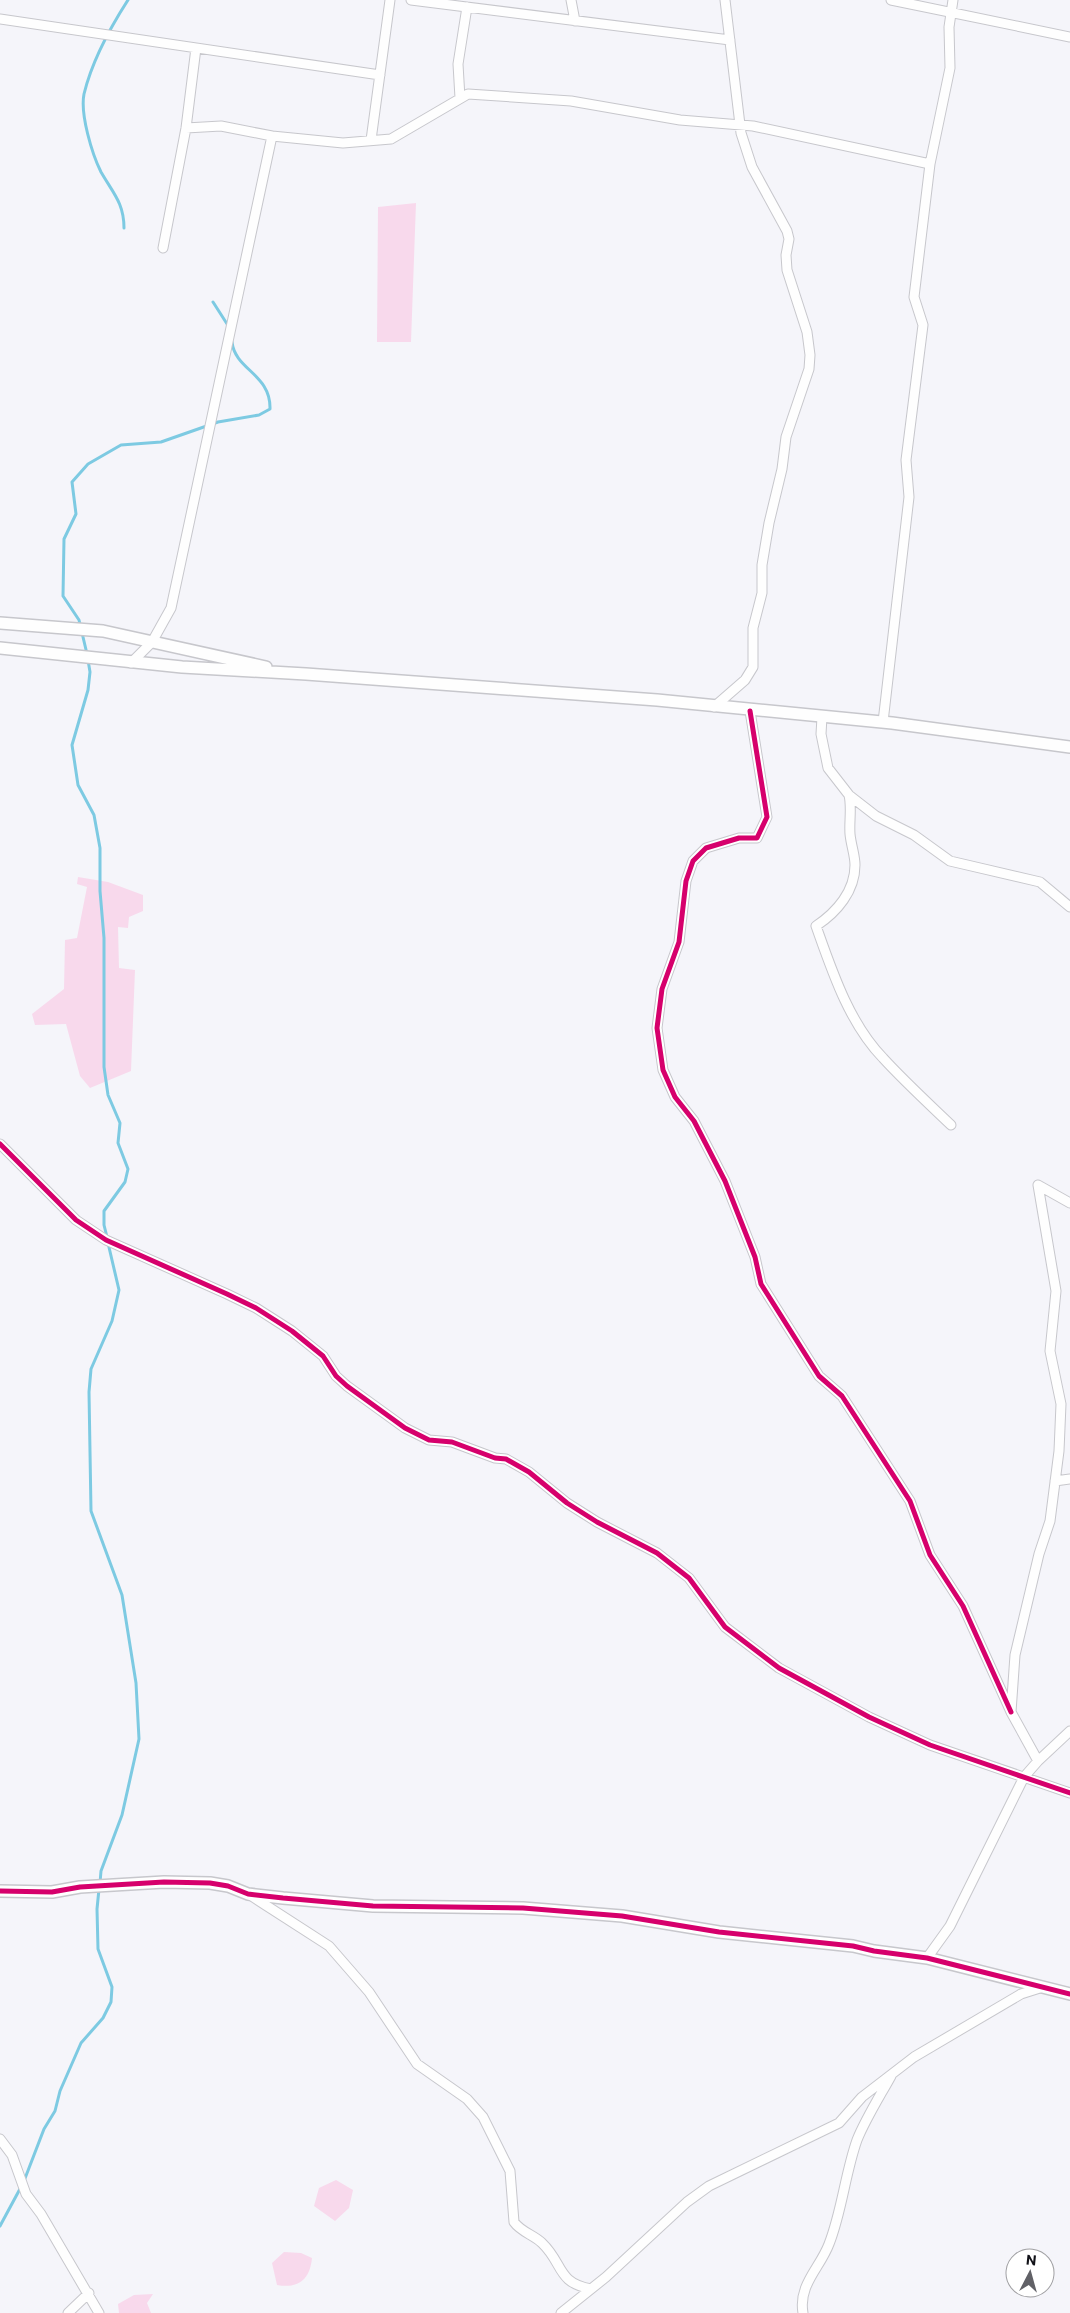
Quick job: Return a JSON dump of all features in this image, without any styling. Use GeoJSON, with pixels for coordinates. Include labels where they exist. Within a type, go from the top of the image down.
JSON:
{"type":"FeatureCollection","features":[{"type":"Feature","properties":{"kind":"street"},"geometry":{"type":"LineString","coordinates":[[371,140],[390,0]]}},
{"type":"Feature","properties":{"kind":"street"},"geometry":{"type":"LineString","coordinates":[[411,0],[730,40]]}},
{"type":"Feature","properties":{"kind":"street"},"geometry":{"type":"LineString","coordinates":[[571,0],[575,21]]}},
{"type":"Feature","properties":{"kind":"street"},"geometry":{"type":"LineString","coordinates":[[714,706],[744,680],[753,667],[753,628],[762,593],[762,565],[768,532],[782,469],[786,437],[803,389],[810,355],[807,332],[787,270],[786,255],[790,239],[788,231],[752,167],[740,124],[725,0]]}},
{"type":"Feature","properties":{"kind":"street"},"geometry":{"type":"LineString","coordinates":[[891,0],[1070,37]]}},
{"type":"Feature","properties":{"kind":"street"},"geometry":{"type":"LineString","coordinates":[[883,722],[909,497],[906,460],[923,326],[914,297],[930,164],[950,68],[949,27],[953,0]]}},
{"type":"Feature","properties":{"kind":"street"},"geometry":{"type":"LineString","coordinates":[[460,98],[458,64],[467,7]]}},
{"type":"Feature","properties":{"kind":"street"},"geometry":{"type":"LineString","coordinates":[[0,19],[380,75]]}},
{"type":"Feature","properties":{"kind":"street"},"geometry":{"type":"LineString","coordinates":[[162,248],[186,128],[196,48]]}},
{"type":"Feature","properties":{"kind":"street"},"geometry":{"type":"LineString","coordinates":[[186,128],[221,126],[272,136],[343,143],[391,138],[468,94],[571,102],[680,120],[740,124],[930,164]]}},
{"type":"Feature","properties":{"kind":"street"},"geometry":{"type":"LineString","coordinates":[[131,662],[152,642],[172,608],[272,136]]}},
{"type":"Feature","properties":{"kind":"street"},"geometry":{"type":"LineString","coordinates":[[0,623],[103,631],[294,673]]}},
{"type":"Feature","properties":{"kind":"street"},"geometry":{"type":"LineString","coordinates":[[0,648],[131,662],[538,690],[714,706],[750,711],[883,722],[1070,747]]}},
{"type":"Feature","properties":{"kind":"street"},"geometry":{"type":"LineString","coordinates":[[750,711],[767,817],[757,838],[739,838],[706,848],[693,861],[686,881],[679,942],[662,988],[656,1028],[663,1070],[675,1097],[694,1121],[726,1181],[755,1257],[761,1284],[819,1376],[842,1396],[910,1501],[930,1555],[963,1606],[1011,1712],[1038,1761]]}},
{"type":"Feature","properties":{"kind":"street"},"geometry":{"type":"LineString","coordinates":[[822,717],[821,734],[828,768],[850,795],[876,816],[914,835],[950,860],[1040,882],[1070,906]]}},
{"type":"Feature","properties":{"kind":"street"},"geometry":{"type":"LineString","coordinates":[[850,795],[850,833],[855,865],[853,884],[843,901],[826,919],[816,926],[833,973],[868,1039],[882,1058],[951,1125]]}},
{"type":"Feature","properties":{"kind":"street"},"geometry":{"type":"LineString","coordinates":[[0,1144],[76,1220],[106,1240],[256,1308],[292,1331],[323,1356],[336,1376],[347,1386],[405,1428],[429,1440],[452,1442],[494,1458],[506,1459],[529,1472],[566,1503],[597,1522],[657,1553],[689,1578],[725,1626],[779,1668],[869,1717],[930,1745],[1070,1793]]}},
{"type":"Feature","properties":{"kind":"street"},"geometry":{"type":"LineString","coordinates":[[1011,1712],[1015,1655],[1039,1554],[1050,1521],[1059,1451],[1061,1404],[1050,1351],[1056,1291],[1038,1186],[1070,1203]]}},
{"type":"Feature","properties":{"kind":"street"},"geometry":{"type":"LineString","coordinates":[[1055,1481],[1070,1478]]}},
{"type":"Feature","properties":{"kind":"street"},"geometry":{"type":"LineString","coordinates":[[927,1958],[950,1926],[1024,1777],[1070,1731]]}},
{"type":"Feature","properties":{"kind":"street"},"geometry":{"type":"LineString","coordinates":[[0,1891],[52,1892],[80,1887],[164,1882],[210,1883],[228,1886],[248,1894],[329,1946],[369,1992],[418,2064],[467,2100],[483,2117],[510,2171],[514,2222],[518,2227],[542,2242],[570,2283],[591,2290]]}},
{"type":"Feature","properties":{"kind":"street"},"geometry":{"type":"LineString","coordinates":[[248,1894],[373,1906],[524,1908],[622,1916],[719,1932],[853,1946],[874,1952],[927,1958],[1070,1994]]}},
{"type":"Feature","properties":{"kind":"street"},"geometry":{"type":"LineString","coordinates":[[561,2313],[591,2290],[694,2197],[726,2176],[814,2137],[839,2123],[862,2097],[894,2071],[931,2046],[1014,1998],[1043,1987]]}},
{"type":"Feature","properties":{"kind":"street"},"geometry":{"type":"LineString","coordinates":[[803,2313],[801,2303],[804,2288],[823,2259],[830,2242],[858,2139],[894,2071]]}},
{"type":"Feature","properties":{"kind":"street"},"geometry":{"type":"LineString","coordinates":[[0,2139],[12,2155],[26,2194],[41,2214],[99,2313]]}},
{"type":"Feature","properties":{"kind":"street"},"geometry":{"type":"LineString","coordinates":[[68,2313],[89,2293]]}},
{"type":"Feature","properties":{"kind":"shaded area"},"geometry":{"type":"Polygon","coordinates":[[[416,203],[411,342],[377,342],[378,207],[416,203]]]}},
{"type":"Feature","properties":{"kind":"shaded area"},"geometry":{"type":"Polygon","coordinates":[[[78,877],[108,882],[143,895],[143,911],[129,917],[128,928],[118,927],[119,968],[135,970],[131,1071],[90,1088],[80,1076],[66,1024],[35,1025],[32,1014],[64,989],[65,940],[77,938],[87,887],[77,884],[78,877]]]}},
{"type":"Feature","properties":{"kind":"shaded area"},"geometry":{"type":"Polygon","coordinates":[[[336,2180],[353,2190],[349,2208],[335,2221],[314,2206],[319,2188],[336,2180]]]}},
{"type":"Feature","properties":{"kind":"shaded area"},"geometry":{"type":"Polygon","coordinates":[[[284,2252],[301,2253],[312,2258],[309,2272],[297,2284],[277,2285],[272,2263],[284,2252]]]}},
{"type":"Feature","properties":{"kind":"shaded area"},"geometry":{"type":"Polygon","coordinates":[[[153,2294],[147,2303],[151,2313],[119,2313],[118,2304],[134,2295],[153,2294]]]}},
{"type":"Feature","properties":{"kind":"waterway"},"geometry":{"type":"LineString","coordinates":[[124,228],[124,219],[120,205],[101,172],[94,155],[85,123],[83,102],[87,82],[97,57],[108,33],[128,0]]}},
{"type":"Feature","properties":{"kind":"waterway"},"geometry":{"type":"LineString","coordinates":[[213,302],[229,327]]}},
{"type":"Feature","properties":{"kind":"waterway"},"geometry":{"type":"LineString","coordinates":[[87,654],[79,620],[63,596],[64,539],[76,514],[72,482],[88,464],[121,445],[161,442],[218,422],[259,415],[270,409],[269,397],[265,388],[239,359],[232,342]]}},
{"type":"Feature","properties":{"kind":"waterway"},"geometry":{"type":"LineString","coordinates":[[88,660],[90,672],[88,690],[72,745],[78,785],[94,815],[100,848],[100,891],[104,938],[104,1067],[108,1095],[120,1123],[118,1143],[128,1169],[125,1182],[104,1211],[104,1225],[107,1237]]}},
{"type":"Feature","properties":{"kind":"waterway"},"geometry":{"type":"LineString","coordinates":[[100,1883],[101,1871],[122,1815],[139,1739],[136,1683],[122,1595],[91,1511],[89,1392],[91,1369],[112,1321],[119,1290],[108,1243]]}},
{"type":"Feature","properties":{"kind":"waterway"},"geometry":{"type":"LineString","coordinates":[[24,2181],[44,2129],[55,2111],[60,2091],[81,2043],[103,2018],[111,2002],[112,1987],[98,1949],[97,1909],[99,1889]]}},
{"type":"Feature","properties":{"kind":"waterway"},"geometry":{"type":"LineString","coordinates":[[0,2226],[21,2187]]}},
{"type":"Feature","properties":{"kind":"cycle path"},"geometry":{"type":"LineString","coordinates":[[750,711],[767,817],[757,838],[739,838],[706,848],[693,861],[686,881],[679,942],[662,989],[657,1028],[663,1070],[675,1097],[694,1121],[725,1181],[755,1257],[761,1284],[819,1376],[842,1396],[910,1501],[930,1555],[963,1606],[1011,1712]]}},
{"type":"Feature","properties":{"kind":"cycle path"},"geometry":{"type":"LineString","coordinates":[[0,1144],[76,1220],[106,1240],[256,1308],[292,1331],[323,1356],[336,1376],[347,1386],[405,1428],[429,1440],[452,1442],[495,1458],[506,1459],[529,1472],[567,1503],[597,1522],[657,1553],[689,1578],[725,1627],[779,1668],[869,1717],[930,1745],[1070,1793]]}},
{"type":"Feature","properties":{"kind":"cycle path"},"geometry":{"type":"LineString","coordinates":[[0,1891],[52,1892],[80,1887],[164,1882],[210,1883],[228,1886],[248,1894],[373,1906],[523,1908],[622,1916],[719,1932],[853,1946],[874,1951],[927,1958],[1070,1994]]}}]}
